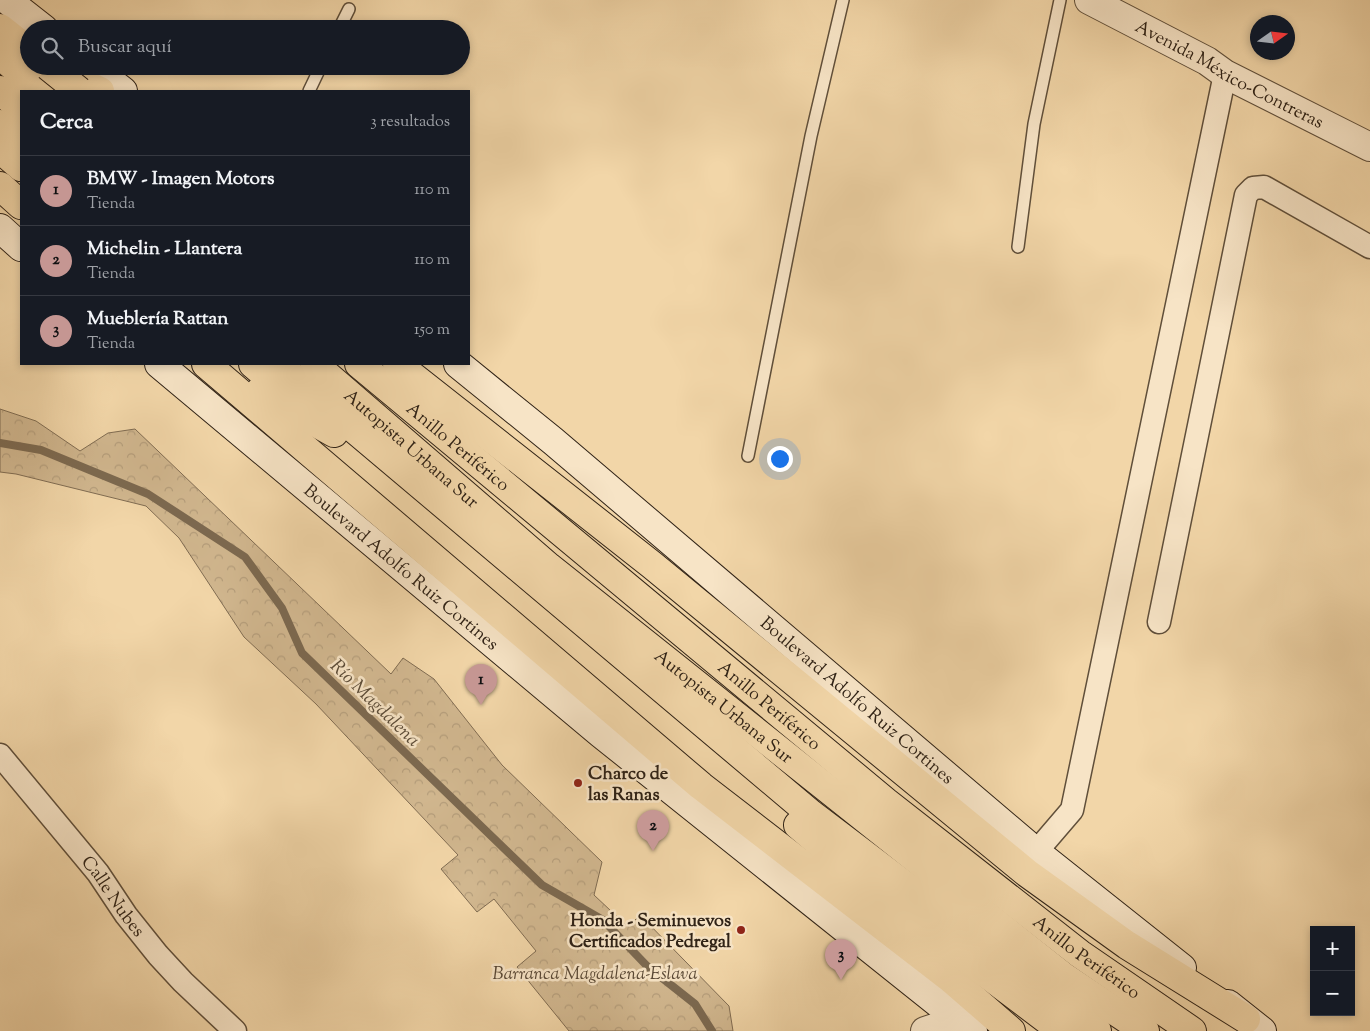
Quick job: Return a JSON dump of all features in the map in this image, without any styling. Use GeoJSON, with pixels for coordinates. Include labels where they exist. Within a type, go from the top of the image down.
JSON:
{"type":"FeatureCollection","features":[{"type":"Feature","properties":{"kind":"highway"},"geometry":{"type":"LineString","coordinates":[[0,28],[20,44]]}},
{"type":"Feature","properties":{"kind":"highway"},"geometry":{"type":"LineString","coordinates":[[0,44],[20,54]]}},
{"type":"Feature","properties":{"kind":"highway"},"geometry":{"type":"LineString","coordinates":[[0,55],[20,72]]}},
{"type":"Feature","properties":{"kind":"highway"},"geometry":{"type":"LineString","coordinates":[[23,75],[41,90]]}},
{"type":"Feature","properties":{"kind":"highway"},"geometry":{"type":"LineString","coordinates":[[59,75],[78,90]]}},
{"type":"Feature","properties":{"kind":"highway"},"geometry":{"type":"LineString","coordinates":[[66,75],[98,90]]}},
{"type":"Feature","properties":{"kind":"highway"},"geometry":{"type":"LineString","coordinates":[[0,90],[20,108]]}},
{"type":"Feature","properties":{"kind":"highway"},"geometry":{"type":"LineString","coordinates":[[0,124],[20,141]]}},
{"type":"Feature","properties":{"kind":"highway"},"geometry":{"type":"LineString","coordinates":[[0,149],[20,166]]}},
{"type":"Feature","properties":{"kind":"highway"},"geometry":{"type":"LineString","coordinates":[[0,186],[20,204]]}},
{"type":"Feature","properties":{"kind":"highway"},"geometry":{"type":"LineString","coordinates":[[207,365],[701,786],[959,985],[1011,1031]]}},
{"type":"Feature","properties":{"kind":"highway"},"geometry":{"type":"LineString","coordinates":[[212,365],[334,433]]}},
{"type":"Feature","properties":{"kind":"highway"},"geometry":{"type":"LineString","coordinates":[[254,365],[865,882],[1062,1031]]}},
{"type":"Feature","properties":{"kind":"highway","name":"Autopista Urbana Sur"},"geometry":{"type":"LineString","coordinates":[[279,365],[811,814],[1096,1031]]}},
{"type":"Feature","properties":{"kind":"highway","name":"Autopista Urbana Sur"},"geometry":{"type":"LineString","coordinates":[[315,365],[557,573],[1064,977],[1145,1031]]}},
{"type":"Feature","properties":{"kind":"highway","name":"Anillo Periférico"},"geometry":{"type":"LineString","coordinates":[[360,365],[886,802],[1080,954],[1193,1031]]}},
{"type":"Feature","properties":{"kind":"highway"},"geometry":{"type":"LineString","coordinates":[[398,365],[1031,862],[1127,944],[1254,1025]]}},
{"type":"Feature","properties":{"kind":"highway"},"geometry":{"type":"LineString","coordinates":[[1031,862],[1136,981],[1193,1031]]}},
{"type":"Feature","properties":{"kind":"highway"},"geometry":{"type":"LineString","coordinates":[[959,985],[1035,1031]]}},
{"type":"Feature","properties":{"kind":"main road"},"geometry":{"type":"LineString","coordinates":[[7,0],[33,20]]}},
{"type":"Feature","properties":{"kind":"main road","name":"Avenida México-Contreras"},"geometry":{"type":"LineString","coordinates":[[1089,0],[1207,61],[1225,74],[1370,146]]}},
{"type":"Feature","properties":{"kind":"main road"},"geometry":{"type":"LineString","coordinates":[[103,75],[122,90]]}},
{"type":"Feature","properties":{"kind":"main road"},"geometry":{"type":"LineString","coordinates":[[0,228],[20,246]]}},
{"type":"Feature","properties":{"kind":"main road","name":"Boulevard Adolfo Ruiz Cortines"},"geometry":{"type":"LineString","coordinates":[[160,365],[600,733],[848,929],[966,1026]]}},
{"type":"Feature","properties":{"kind":"main road","name":"Boulevard Adolfo Ruiz Cortines"},"geometry":{"type":"LineString","coordinates":[[459,365],[553,441],[1031,862],[1254,1025]]}},
{"type":"Feature","properties":{"kind":"main road"},"geometry":{"type":"LineString","coordinates":[[925,1031],[966,1026]]}},
{"type":"Feature","properties":{"kind":"street"},"geometry":{"type":"LineString","coordinates":[[1031,862],[1072,810],[1225,74]]}},
{"type":"Feature","properties":{"kind":"street"},"geometry":{"type":"LineString","coordinates":[[1159,622],[1246,195],[1253,188],[1264,187],[1370,247]]}},
{"type":"Feature","properties":{"kind":"street","name":"Calle Nubes"},"geometry":{"type":"LineString","coordinates":[[0,755],[98,873],[126,915],[158,955],[182,982],[234,1031]]}},
{"type":"Feature","properties":{"kind":"lane"},"geometry":{"type":"LineString","coordinates":[[748,456],[812,136],[843,0]]}},
{"type":"Feature","properties":{"kind":"lane"},"geometry":{"type":"LineString","coordinates":[[1018,248],[1034,124],[1060,0]]}},
{"type":"Feature","properties":{"kind":"lane"},"geometry":{"type":"LineString","coordinates":[[344,20],[349,9]]}},
{"type":"Feature","properties":{"kind":"lane"},"geometry":{"type":"LineString","coordinates":[[309,90],[317,75]]}},
{"type":"Feature","properties":{"kind":"green space","name":"Barranca Magdalena-Eslava"},"geometry":{"type":"Polygon","coordinates":[[[0,409],[36,421],[80,451],[108,433],[135,429],[391,674],[403,658],[434,679],[502,765],[602,862],[594,895],[628,927],[640,915],[729,1006],[733,1031],[569,1031],[517,967],[536,951],[494,899],[477,912],[441,869],[458,855],[316,704],[244,637],[179,538],[146,506],[16,474],[0,472],[0,409]]]}},
{"type":"Feature","properties":{"kind":"waterway","name":"Río Magdalena"},"geometry":{"type":"LineString","coordinates":[[0,443],[41,450],[148,494],[245,557],[282,608],[302,653],[542,885],[603,920],[647,966],[695,1004],[712,1031]]}},
{"type":"Feature","properties":{"kind":"place","name":"BMW - Imagen Motors"},"geometry":{"type":"Point","coordinates":[481,705]}},
{"type":"Feature","properties":{"kind":"place","name":"Charco de las Ranas"},"geometry":{"type":"Point","coordinates":[578,783]}},
{"type":"Feature","properties":{"kind":"place","name":"Michelin - Llantera"},"geometry":{"type":"Point","coordinates":[653,851]}},
{"type":"Feature","properties":{"kind":"place","name":"Honda - Seminuevos Certificados Pedregal"},"geometry":{"type":"Point","coordinates":[741,930]}},
{"type":"Feature","properties":{"kind":"place","name":"Mueblería Rattan"},"geometry":{"type":"Point","coordinates":[841,980]}}]}
